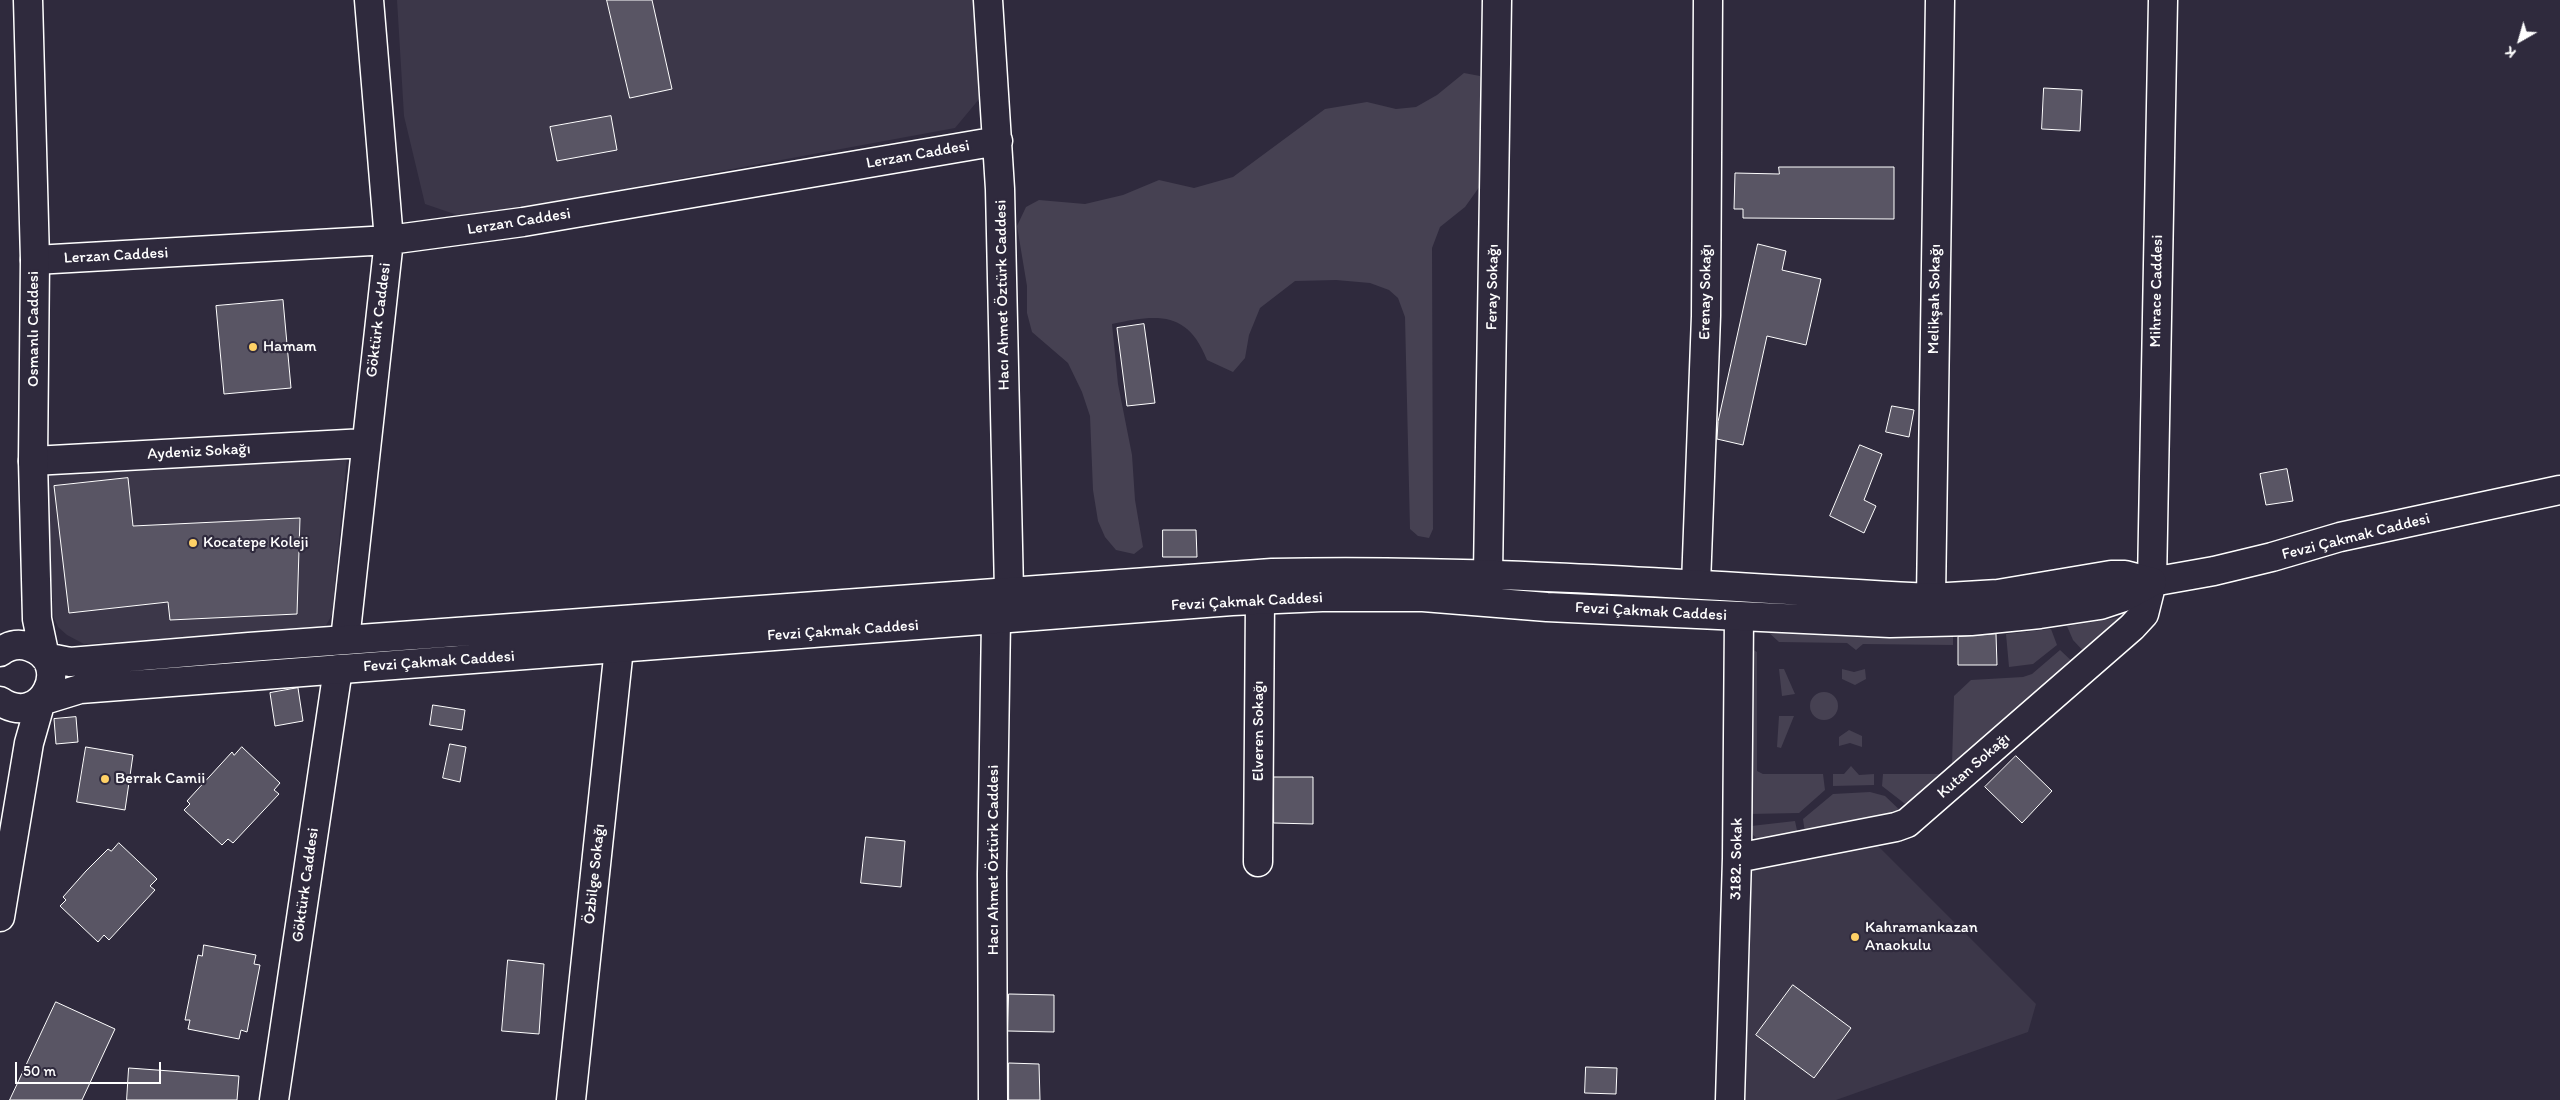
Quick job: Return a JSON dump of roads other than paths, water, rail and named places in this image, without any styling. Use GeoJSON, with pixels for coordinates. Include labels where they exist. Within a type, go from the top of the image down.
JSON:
{"type":"FeatureCollection","features":[{"type":"Feature","properties":{"kind":"street","name":"Osmanlı Caddesi"},"geometry":{"type":"LineString","coordinates":[[28,0],[35,260],[33,461],[37,619],[51,677],[50,686],[41,701]]}},
{"type":"Feature","properties":{"kind":"street","name":"Göktürk Caddesi"},"geometry":{"type":"LineString","coordinates":[[345,640],[365,443],[389,240],[369,0]]}},
{"type":"Feature","properties":{"kind":"street","name":"Hacı Ahmet Öztürk Caddesi"},"geometry":{"type":"LineString","coordinates":[[988,0],[998,142],[1009,591]]}},
{"type":"Feature","properties":{"kind":"street","name":"Feray Sokağı"},"geometry":{"type":"LineString","coordinates":[[1488,574],[1497,0]]}},
{"type":"Feature","properties":{"kind":"street","name":"Erenay Sokağı"},"geometry":{"type":"LineString","coordinates":[[1696,584],[1706,316],[1708,0]]}},
{"type":"Feature","properties":{"kind":"street","name":"Melikşah Sokağı"},"geometry":{"type":"LineString","coordinates":[[1931,598],[1940,0]]}},
{"type":"Feature","properties":{"kind":"street","name":"Mihrace Caddesi"},"geometry":{"type":"LineString","coordinates":[[2152,582],[2163,0]]}},
{"type":"Feature","properties":{"kind":"street","name":"Lerzan Caddesi"},"geometry":{"type":"LineString","coordinates":[[35,260],[389,240],[532,220],[998,142]]}},
{"type":"Feature","properties":{"kind":"street","name":"Aydeniz Sokağı"},"geometry":{"type":"LineString","coordinates":[[33,461],[365,443]]}},
{"type":"Feature","properties":{"kind":"street","name":"Fevzi Çakmak Caddesi"},"geometry":{"type":"LineString","coordinates":[[0,701],[16,708],[27,708],[41,701],[80,690],[338,669],[1260,600],[1322,597],[1422,597],[1739,617],[1890,624],[1971,621],[2040,614],[2100,604],[2124,597],[2152,582],[2214,571],[2272,557],[2340,537],[2560,490]]}},
{"type":"Feature","properties":{"kind":"street","name":"Fevzi Çakmak Caddesi"},"geometry":{"type":"LineString","coordinates":[[0,652],[10,646],[26,645],[34,648],[45,657],[70,662],[345,640],[1272,573],[1379,570],[1488,574],[1931,598],[1998,594],[2111,575],[2125,575],[2152,582]]}},
{"type":"Feature","properties":{"kind":"street","name":"Kutan Sokağı"},"geometry":{"type":"LineString","coordinates":[[1737,858],[1896,827],[1907,823],[2132,626],[2144,614],[2152,582]]}},
{"type":"Feature","properties":{"kind":"street","name":"Elveren Sokağı"},"geometry":{"type":"LineString","coordinates":[[1258,862],[1260,600]]}},
{"type":"Feature","properties":{"kind":"street","name":"3182. Sokak"},"geometry":{"type":"LineString","coordinates":[[1730,1100],[1737,858],[1739,617]]}},
{"type":"Feature","properties":{"kind":"street","name":"Hacı Ahmet Öztürk Caddesi"},"geometry":{"type":"LineString","coordinates":[[993,1100],[992,874],[996,620]]}},
{"type":"Feature","properties":{"kind":"street","name":"Fevzi Çakmak Caddesi"},"geometry":{"type":"LineString","coordinates":[[338,669],[345,640]]}},
{"type":"Feature","properties":{"kind":"street","name":"Özbilge Sokağı"},"geometry":{"type":"LineString","coordinates":[[571,1100],[619,648]]}},
{"type":"Feature","properties":{"kind":"street","name":"Göktürk Caddesi"},"geometry":{"type":"LineString","coordinates":[[274,1100],[338,669]]}},
{"type":"Feature","properties":{"kind":"street"},"geometry":{"type":"LineString","coordinates":[[0,917],[29,743],[41,701]]}},
{"type":"Feature","properties":{"kind":"place","name":"Hamam"},"geometry":{"type":"Point","coordinates":[253,347]}},
{"type":"Feature","properties":{"kind":"place","name":"Kocatepe Koleji"},"geometry":{"type":"Point","coordinates":[193,543]}},
{"type":"Feature","properties":{"kind":"place","name":"Berrak Camii"},"geometry":{"type":"Point","coordinates":[105,779]}},
{"type":"Feature","properties":{"kind":"place","name":"Kahramankazan Anaokulu"},"geometry":{"type":"Point","coordinates":[1855,937]}}]}
